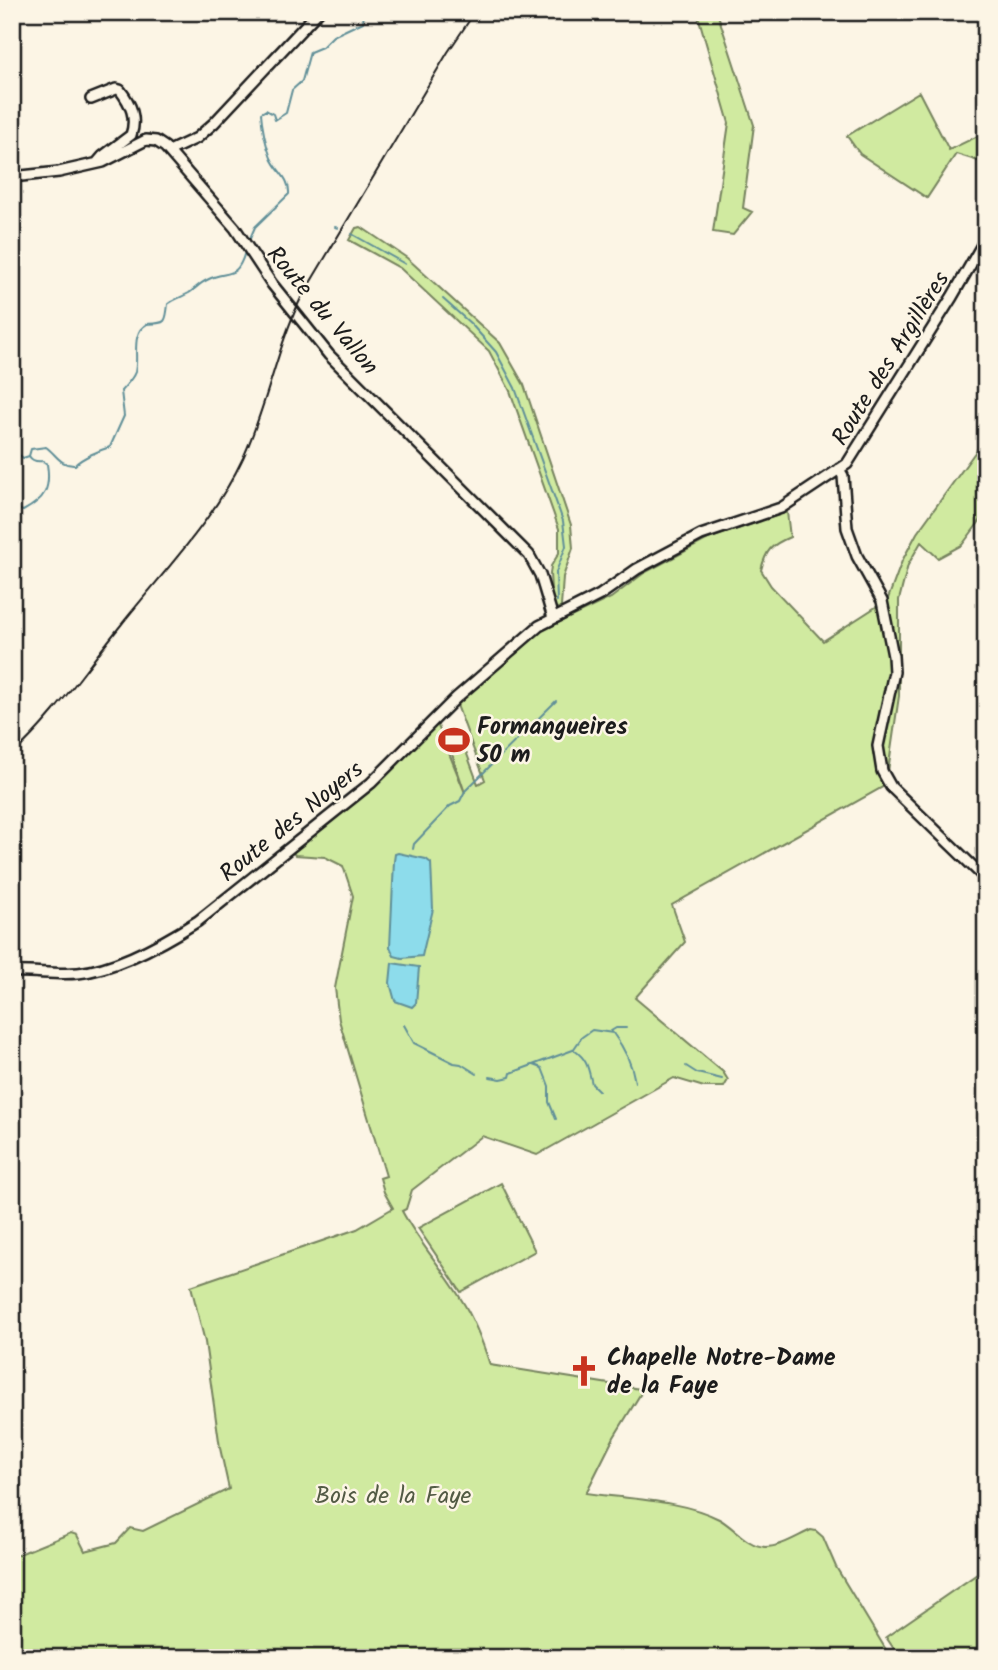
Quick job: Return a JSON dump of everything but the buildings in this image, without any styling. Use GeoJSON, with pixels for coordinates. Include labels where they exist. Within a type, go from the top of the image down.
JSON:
{"type":"FeatureCollection","features":[{"type":"Feature","properties":{"kind":"street"},"geometry":{"type":"LineString","coordinates":[[12,177],[59,172],[97,163],[146,140],[160,143],[169,151],[197,138],[318,12]]}},
{"type":"Feature","properties":{"kind":"street"},"geometry":{"type":"LineString","coordinates":[[91,99],[116,89],[120,90],[130,104],[133,116],[131,135],[97,163]]}},
{"type":"Feature","properties":{"kind":"street","name":"Route du Vallon"},"geometry":{"type":"LineString","coordinates":[[169,151],[228,220],[272,284],[329,355],[529,555],[540,575],[553,618]]}},
{"type":"Feature","properties":{"kind":"street","name":"Route des Argillères"},"geometry":{"type":"LineString","coordinates":[[553,618],[600,595],[637,569],[701,535],[780,508],[851,459],[986,238]]}},
{"type":"Feature","properties":{"kind":"street"},"geometry":{"type":"LineString","coordinates":[[839,469],[843,476],[849,536],[882,601],[892,648],[894,672],[878,746],[878,758],[885,779],[907,805],[986,879]]}},
{"type":"Feature","properties":{"kind":"street","name":"Route des Noyers"},"geometry":{"type":"LineString","coordinates":[[12,972],[87,972],[105,967],[176,936],[371,783],[456,698],[529,633],[553,618]]}},
{"type":"Feature","properties":{"kind":"green space"},"geometry":{"type":"Polygon","coordinates":[[[697,12],[717,12],[754,125],[743,208],[752,212],[733,235],[713,232],[729,123],[697,12]]]}},
{"type":"Feature","properties":{"kind":"green space"},"geometry":{"type":"Polygon","coordinates":[[[919,92],[949,150],[986,132],[986,158],[982,162],[956,154],[927,198],[860,154],[847,136],[919,92]]]}},
{"type":"Feature","properties":{"kind":"green space"},"geometry":{"type":"Polygon","coordinates":[[[361,227],[407,258],[500,343],[524,385],[571,525],[573,548],[563,577],[561,607],[555,609],[552,604],[550,574],[551,566],[559,553],[559,529],[510,391],[489,351],[400,268],[349,240],[356,228],[361,227]]]}},
{"type":"Feature","properties":{"kind":"green space","name":"Bois de la Faye"},"geometry":{"type":"Polygon","coordinates":[[[986,437],[986,513],[962,545],[938,558],[921,542],[908,565],[899,600],[899,696],[886,785],[672,905],[685,942],[635,998],[723,1072],[728,1080],[724,1087],[704,1087],[674,1078],[537,1155],[482,1136],[412,1190],[406,1209],[402,1211],[466,1307],[490,1365],[640,1389],[641,1393],[614,1437],[586,1493],[689,1508],[725,1522],[746,1540],[758,1546],[771,1547],[811,1530],[816,1531],[823,1537],[836,1567],[891,1658],[12,1658],[12,1557],[71,1533],[77,1535],[85,1551],[116,1543],[130,1528],[143,1531],[229,1489],[220,1448],[205,1342],[191,1286],[357,1229],[393,1208],[384,1192],[380,1178],[386,1176],[339,1020],[335,988],[353,896],[343,866],[325,857],[295,855],[292,852],[436,721],[465,793],[451,751],[464,746],[478,784],[485,780],[457,705],[541,631],[611,598],[644,573],[708,539],[787,512],[790,537],[770,549],[761,570],[771,586],[823,641],[879,605],[886,604],[902,561],[917,533],[986,437]]]}},
{"type":"Feature","properties":{"kind":"green space"},"geometry":{"type":"Polygon","coordinates":[[[501,1183],[535,1251],[461,1292],[418,1228],[501,1183]]]}},
{"type":"Feature","properties":{"kind":"green space"},"geometry":{"type":"Polygon","coordinates":[[[986,1568],[986,1647],[972,1658],[900,1658],[886,1637],[986,1568]]]}},
{"type":"Feature","properties":{"kind":"water"},"geometry":{"type":"Polygon","coordinates":[[[395,854],[426,859],[431,863],[433,909],[422,956],[394,956],[390,947],[394,861],[395,854]]]}},
{"type":"Feature","properties":{"kind":"water"},"geometry":{"type":"Polygon","coordinates":[[[392,963],[419,967],[416,1003],[412,1007],[395,1001],[390,983],[392,963]]]}},
{"type":"Feature","properties":{"kind":"waterway"},"geometry":{"type":"LineString","coordinates":[[248,243],[255,227],[289,194],[283,175],[269,153],[261,113],[266,110],[273,114],[275,120],[286,113],[292,90],[302,81],[310,52],[322,47],[333,36],[363,22],[364,12]]}},
{"type":"Feature","properties":{"kind":"waterway"},"geometry":{"type":"LineString","coordinates":[[352,234],[405,264]]}},
{"type":"Feature","properties":{"kind":"waterway"},"geometry":{"type":"LineString","coordinates":[[12,496],[23,511],[37,502],[45,492],[48,480],[47,464],[32,459],[29,456],[31,449],[46,447],[62,462],[75,465],[110,447],[124,416],[121,391],[135,372],[137,339],[142,328],[147,324],[164,321],[168,304],[204,281],[234,271],[245,252]]}},
{"type":"Feature","properties":{"kind":"waterway"},"geometry":{"type":"LineString","coordinates":[[443,299],[471,324],[496,352],[515,388],[563,521],[566,546],[556,572],[557,601]]}},
{"type":"Feature","properties":{"kind":"waterway"},"geometry":{"type":"LineString","coordinates":[[12,449],[23,458],[29,456]]}},
{"type":"Feature","properties":{"kind":"waterway"},"geometry":{"type":"LineString","coordinates":[[413,849],[414,844],[450,806],[460,801],[465,791],[556,701]]}},
{"type":"Feature","properties":{"kind":"waterway"},"geometry":{"type":"LineString","coordinates":[[404,1025],[414,1043],[477,1074]]}},
{"type":"Feature","properties":{"kind":"waterway"},"geometry":{"type":"LineString","coordinates":[[611,1031],[626,1028]]}},
{"type":"Feature","properties":{"kind":"waterway"},"geometry":{"type":"LineString","coordinates":[[490,1077],[510,1077],[511,1073],[573,1050],[582,1037],[592,1030],[613,1033],[627,1056],[635,1082]]}},
{"type":"Feature","properties":{"kind":"waterway"},"geometry":{"type":"LineString","coordinates":[[574,1050],[585,1061],[592,1084],[599,1091]]}},
{"type":"Feature","properties":{"kind":"waterway"},"geometry":{"type":"LineString","coordinates":[[534,1065],[542,1068],[549,1086],[549,1102],[556,1119]]}},
{"type":"Feature","properties":{"kind":"waterway"},"geometry":{"type":"LineString","coordinates":[[686,1066],[697,1073],[722,1079]]}},
{"type":"Feature","properties":{"kind":"railway"},"geometry":{"type":"LineString","coordinates":[[12,755],[56,709],[218,503],[243,458],[301,298],[448,52],[475,12]]}},
{"type":"Feature","properties":{"kind":"place","name":"Formangueires 50 m"},"geometry":{"type":"Point","coordinates":[454,740]}},
{"type":"Feature","properties":{"kind":"place","name":"Chapelle Notre-Dame de la Faye"},"geometry":{"type":"Point","coordinates":[584,1371]}}]}
